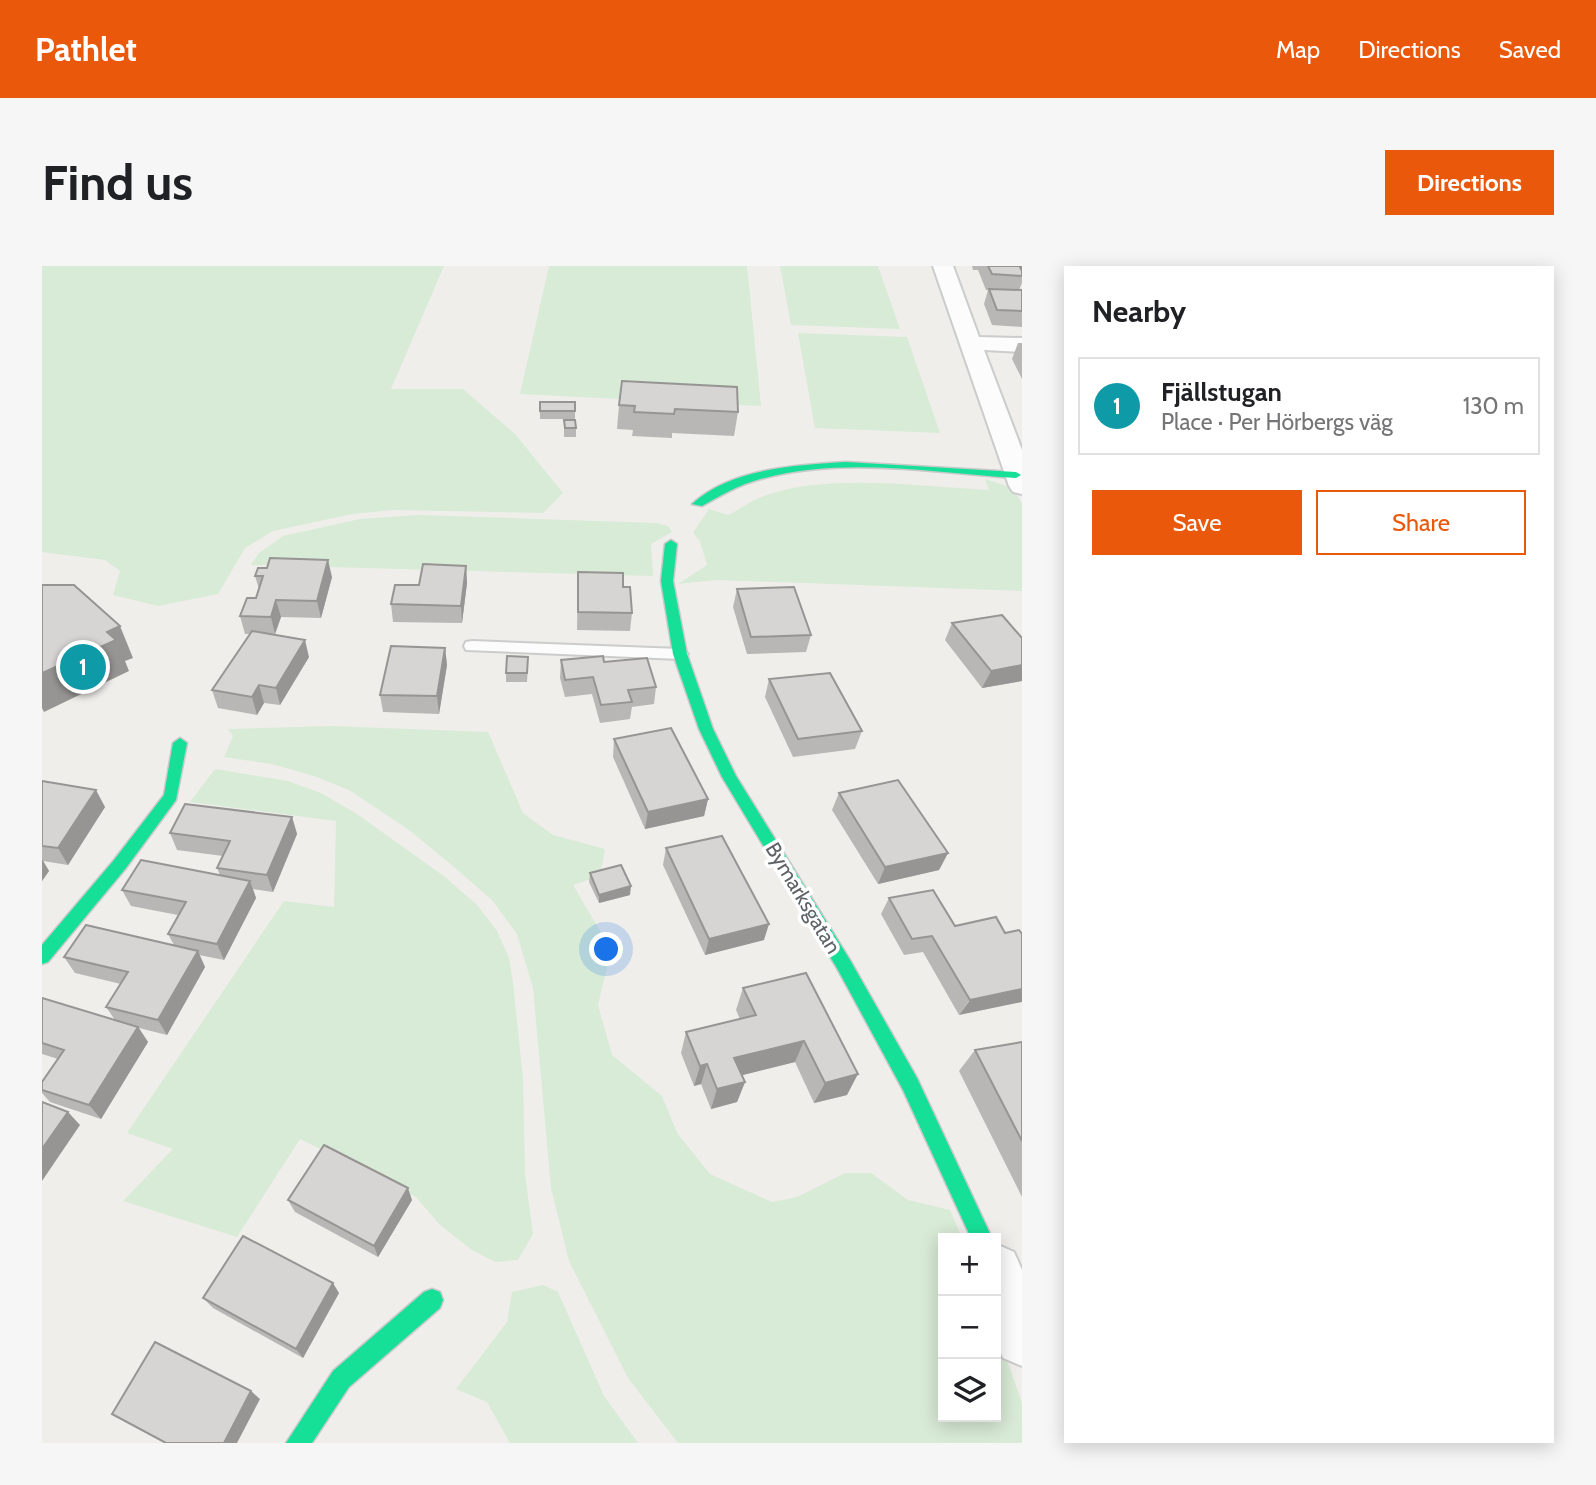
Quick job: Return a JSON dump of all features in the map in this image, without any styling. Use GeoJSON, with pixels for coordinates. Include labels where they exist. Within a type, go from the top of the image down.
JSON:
{"type":"FeatureCollection","features":[{"type":"Feature","properties":{"kind":"street"},"geometry":{"type":"LineString","coordinates":[[698,504],[747,480],[817,468],[1019,481],[973,343],[943,266]]}},
{"type":"Feature","properties":{"kind":"street"},"geometry":{"type":"LineString","coordinates":[[973,343],[1022,345]]}},
{"type":"Feature","properties":{"kind":"street","name":"Bymarksgatan"},"geometry":{"type":"LineString","coordinates":[[671,544],[667,581],[680,654],[706,729],[729,777],[844,965],[911,1084],[980,1233]]}},
{"type":"Feature","properties":{"kind":"street"},"geometry":{"type":"LineString","coordinates":[[42,957],[120,864],[171,796],[180,743]]}},
{"type":"Feature","properties":{"kind":"street"},"geometry":{"type":"LineString","coordinates":[[1001,1283],[1022,1339]]}},
{"type":"Feature","properties":{"kind":"street"},"geometry":{"type":"LineString","coordinates":[[298,1443],[341,1379],[432,1300]]}},
{"type":"Feature","properties":{"kind":"lane"},"geometry":{"type":"LineString","coordinates":[[472,646],[680,654]]}},
{"type":"Feature","properties":{"kind":"green space"},"geometry":{"type":"Polygon","coordinates":[[[42,266],[444,266],[391,389],[463,389],[516,435],[563,493],[543,513],[393,510],[352,514],[273,531],[245,548],[218,594],[158,606],[113,595],[120,571],[105,560],[42,552],[42,266]]]}},
{"type":"Feature","properties":{"kind":"green space"},"geometry":{"type":"Polygon","coordinates":[[[549,266],[747,266],[761,406],[520,394],[549,266]]]}},
{"type":"Feature","properties":{"kind":"green space"},"geometry":{"type":"Polygon","coordinates":[[[780,266],[878,266],[900,329],[791,325],[780,266]]]}},
{"type":"Feature","properties":{"kind":"green space"},"geometry":{"type":"Polygon","coordinates":[[[798,333],[907,337],[940,433],[815,428],[798,333]]]}},
{"type":"Feature","properties":{"kind":"green space"},"geometry":{"type":"Polygon","coordinates":[[[985,479],[1013,488],[1022,504],[1022,591],[717,580],[678,584],[707,565],[700,541],[693,533],[709,509],[728,515],[767,495],[792,488],[819,485],[877,483],[989,490],[985,479]]]}},
{"type":"Feature","properties":{"kind":"green space"},"geometry":{"type":"Polygon","coordinates":[[[419,515],[656,523],[668,526],[672,532],[651,544],[653,576],[251,565],[259,553],[283,536],[360,519],[419,515]]]}},
{"type":"Feature","properties":{"kind":"green space"},"geometry":{"type":"Polygon","coordinates":[[[331,726],[488,732],[523,813],[553,835],[605,849],[600,876],[573,885],[600,931],[607,968],[598,1005],[612,1055],[662,1096],[677,1133],[710,1174],[772,1202],[797,1197],[845,1173],[871,1173],[908,1200],[950,1210],[960,1233],[938,1233],[938,1422],[1001,1422],[1001,1343],[1022,1403],[1022,1443],[678,1443],[628,1378],[569,1261],[551,1188],[533,988],[517,934],[492,900],[454,867],[409,830],[349,790],[272,764],[224,757],[233,736],[228,729],[331,726]]]}},
{"type":"Feature","properties":{"kind":"green space"},"geometry":{"type":"Polygon","coordinates":[[[215,769],[288,781],[321,793],[357,814],[445,877],[477,905],[497,931],[509,958],[513,983],[523,1079],[525,1175],[533,1234],[518,1260],[495,1262],[472,1250],[440,1225],[416,1197],[300,1139],[237,1237],[123,1201],[173,1149],[127,1133],[284,901],[334,907],[336,821],[190,802],[215,769]]]}},
{"type":"Feature","properties":{"kind":"green space"},"geometry":{"type":"Polygon","coordinates":[[[543,1285],[558,1292],[604,1396],[638,1443],[510,1443],[487,1402],[456,1389],[507,1322],[512,1292],[543,1285]]]}},
{"type":"Feature","properties":{"kind":"building"},"geometry":{"type":"Polygon","coordinates":[[[988,266],[1022,266],[1022,276],[992,274],[988,266]]]}},
{"type":"Feature","properties":{"kind":"building"},"geometry":{"type":"Polygon","coordinates":[[[989,289],[1022,290],[1022,311],[997,310],[989,289]]]}},
{"type":"Feature","properties":{"kind":"building"},"geometry":{"type":"Polygon","coordinates":[[[622,381],[737,387],[738,412],[675,409],[674,414],[634,412],[635,406],[619,405],[622,381]]]}},
{"type":"Feature","properties":{"kind":"building"},"geometry":{"type":"Polygon","coordinates":[[[540,402],[575,402],[575,411],[540,411],[540,402]]]}},
{"type":"Feature","properties":{"kind":"building"},"geometry":{"type":"Polygon","coordinates":[[[564,420],[575,420],[576,428],[565,428],[564,420]]]}},
{"type":"Feature","properties":{"kind":"building"},"geometry":{"type":"Polygon","coordinates":[[[270,558],[328,560],[317,601],[276,600],[271,617],[240,616],[247,598],[256,598],[263,576],[255,576],[258,568],[267,568],[270,558]]]}},
{"type":"Feature","properties":{"kind":"building"},"geometry":{"type":"Polygon","coordinates":[[[423,564],[466,566],[461,606],[391,604],[395,585],[419,585],[423,564]]]}},
{"type":"Feature","properties":{"kind":"building"},"geometry":{"type":"Polygon","coordinates":[[[578,572],[623,573],[623,587],[630,587],[632,613],[578,612],[578,572]]]}},
{"type":"Feature","properties":{"kind":"building"},"geometry":{"type":"Polygon","coordinates":[[[42,585],[74,585],[120,626],[107,632],[116,640],[42,673],[42,585]]]}},
{"type":"Feature","properties":{"kind":"building"},"geometry":{"type":"Polygon","coordinates":[[[794,587],[811,635],[751,637],[737,589],[794,587]]]}},
{"type":"Feature","properties":{"kind":"building"},"geometry":{"type":"Polygon","coordinates":[[[1002,615],[1022,638],[1022,665],[991,671],[952,623],[1002,615]]]}},
{"type":"Feature","properties":{"kind":"building"},"geometry":{"type":"Polygon","coordinates":[[[252,631],[305,640],[276,688],[259,685],[252,697],[212,690],[252,631]]]}},
{"type":"Feature","properties":{"kind":"building"},"geometry":{"type":"Polygon","coordinates":[[[391,646],[445,648],[437,696],[380,695],[391,646]]]}},
{"type":"Feature","properties":{"kind":"building"},"geometry":{"type":"Polygon","coordinates":[[[507,656],[528,657],[527,673],[506,673],[507,656]]]}},
{"type":"Feature","properties":{"kind":"building"},"geometry":{"type":"Polygon","coordinates":[[[603,656],[604,662],[647,658],[656,687],[628,690],[632,702],[601,705],[593,677],[565,680],[561,660],[603,656]]]}},
{"type":"Feature","properties":{"kind":"building"},"geometry":{"type":"Polygon","coordinates":[[[830,673],[862,731],[798,739],[769,679],[830,673]]]}},
{"type":"Feature","properties":{"kind":"building"},"geometry":{"type":"Polygon","coordinates":[[[671,728],[708,799],[648,812],[614,739],[671,728]]]}},
{"type":"Feature","properties":{"kind":"building"},"geometry":{"type":"Polygon","coordinates":[[[898,780],[948,853],[885,867],[839,793],[898,780]]]}},
{"type":"Feature","properties":{"kind":"building"},"geometry":{"type":"Polygon","coordinates":[[[42,781],[96,790],[58,848],[42,846],[42,781]]]}},
{"type":"Feature","properties":{"kind":"building"},"geometry":{"type":"Polygon","coordinates":[[[185,804],[292,817],[267,875],[217,868],[230,841],[170,833],[185,804]]]}},
{"type":"Feature","properties":{"kind":"building"},"geometry":{"type":"Polygon","coordinates":[[[722,836],[769,924],[709,939],[666,848],[722,836]]]}},
{"type":"Feature","properties":{"kind":"building"},"geometry":{"type":"Polygon","coordinates":[[[141,860],[250,881],[217,944],[168,934],[186,902],[122,890],[141,860]]]}},
{"type":"Feature","properties":{"kind":"building"},"geometry":{"type":"Polygon","coordinates":[[[621,865],[631,886],[599,895],[590,873],[621,865]]]}},
{"type":"Feature","properties":{"kind":"building"},"geometry":{"type":"Polygon","coordinates":[[[933,890],[955,926],[996,917],[1005,933],[1019,930],[1022,934],[1022,989],[970,1000],[932,936],[912,939],[889,898],[933,890]]]}},
{"type":"Feature","properties":{"kind":"building"},"geometry":{"type":"Polygon","coordinates":[[[86,925],[198,951],[158,1020],[106,1007],[128,972],[64,957],[86,925]]]}},
{"type":"Feature","properties":{"kind":"building"},"geometry":{"type":"Polygon","coordinates":[[[806,973],[858,1074],[825,1083],[804,1041],[734,1058],[745,1082],[717,1089],[707,1064],[700,1066],[686,1032],[756,1015],[743,988],[806,973]]]}},
{"type":"Feature","properties":{"kind":"building"},"geometry":{"type":"Polygon","coordinates":[[[42,998],[138,1027],[89,1105],[42,1090],[42,1082],[64,1050],[42,1043],[42,998]]]}},
{"type":"Feature","properties":{"kind":"building"},"geometry":{"type":"Polygon","coordinates":[[[1022,1042],[1022,1141],[975,1050],[1022,1042]]]}},
{"type":"Feature","properties":{"kind":"building"},"geometry":{"type":"Polygon","coordinates":[[[42,1102],[68,1112],[42,1149],[42,1102]]]}},
{"type":"Feature","properties":{"kind":"building"},"geometry":{"type":"Polygon","coordinates":[[[324,1145],[408,1188],[374,1246],[288,1200],[324,1145]]]}},
{"type":"Feature","properties":{"kind":"building"},"geometry":{"type":"Polygon","coordinates":[[[243,1236],[333,1283],[296,1349],[203,1298],[243,1236]]]}},
{"type":"Feature","properties":{"kind":"building"},"geometry":{"type":"Polygon","coordinates":[[[155,1342],[251,1391],[224,1443],[166,1443],[112,1414],[155,1342]]]}},
{"type":"Feature","properties":{"kind":"traffic: fast"},"geometry":{"type":"LineString","coordinates":[[698,504],[740,482],[779,472],[813,468],[880,466],[1016,475]]}},
{"type":"Feature","properties":{"kind":"traffic: fast"},"geometry":{"type":"LineString","coordinates":[[671,544],[667,581],[680,654],[706,729],[729,777],[844,965],[910,1084],[980,1233]]}},
{"type":"Feature","properties":{"kind":"traffic: fast"},"geometry":{"type":"LineString","coordinates":[[42,957],[120,864],[171,796],[180,743]]}},
{"type":"Feature","properties":{"kind":"traffic: fast"},"geometry":{"type":"LineString","coordinates":[[298,1443],[341,1379],[432,1300]]}},
{"type":"Feature","properties":{"kind":"place","name":"Fjällstugan"},"geometry":{"type":"Point","coordinates":[83,667]}}]}
